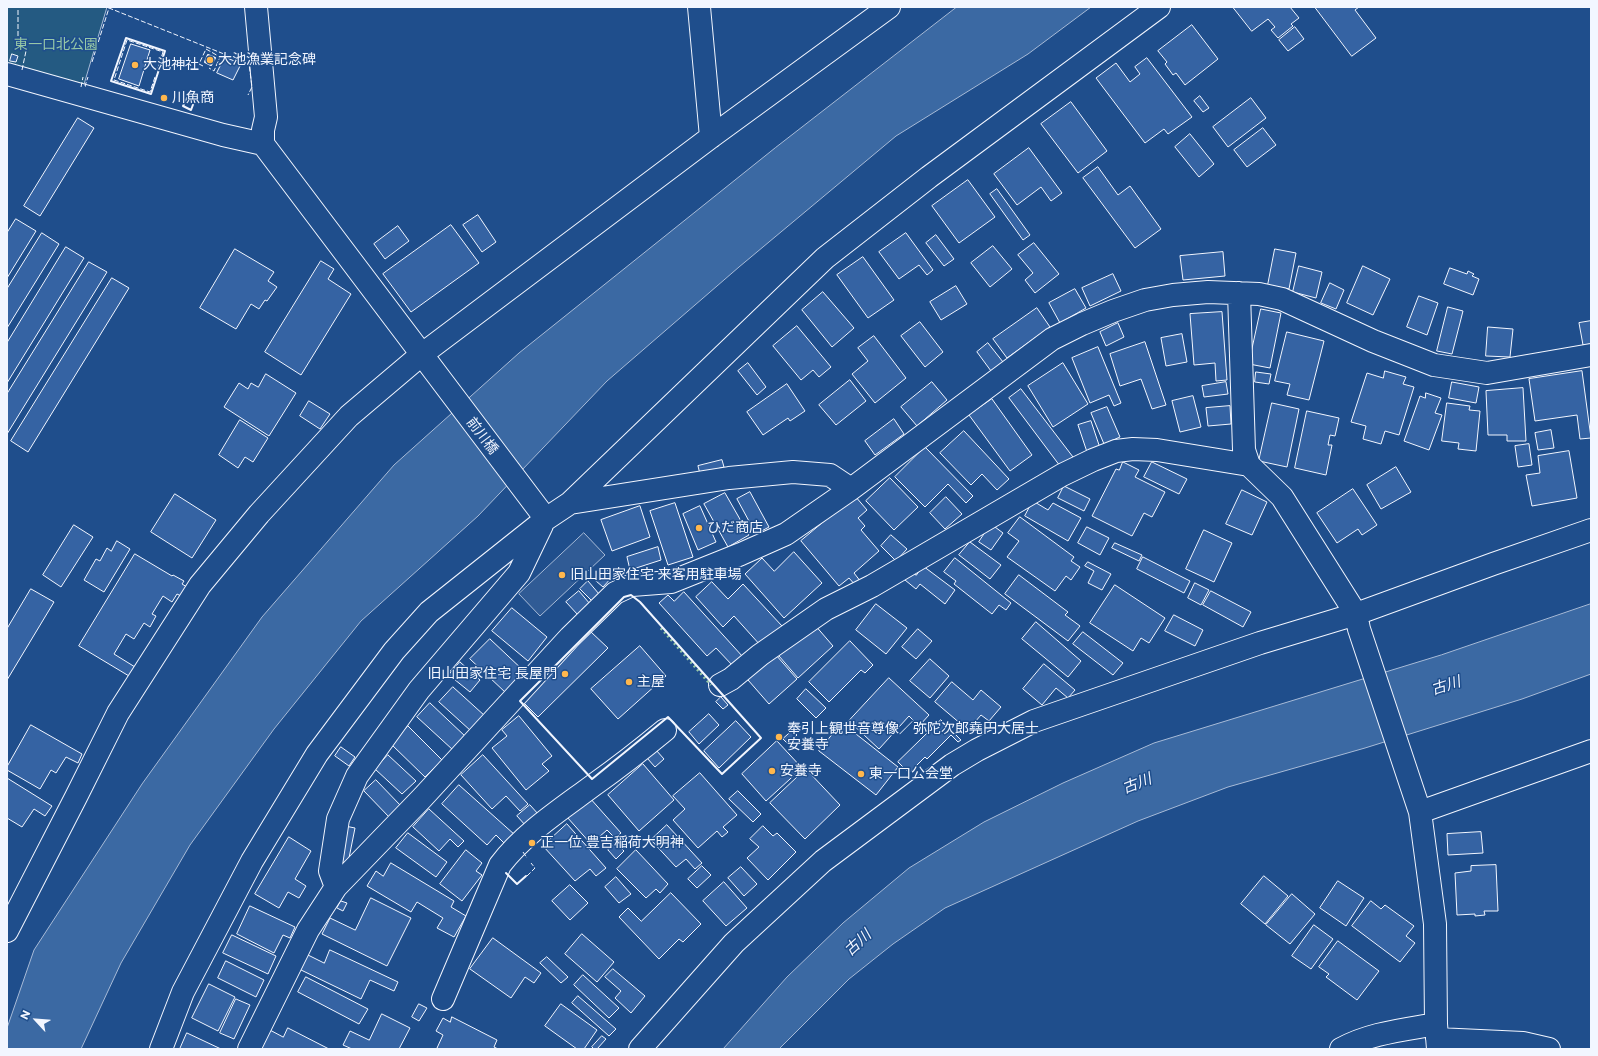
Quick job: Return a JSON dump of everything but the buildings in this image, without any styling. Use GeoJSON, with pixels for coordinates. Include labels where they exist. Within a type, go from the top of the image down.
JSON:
{"type":"FeatureCollection","features":[{"type":"Feature","properties":{"kind":"street"},"geometry":{"type":"LineString","coordinates":[[7,74],[223,135],[263,144],[263,130],[266,117],[256,7]]}},
{"type":"Feature","properties":{"kind":"street"},"geometry":{"type":"LineString","coordinates":[[699,7],[711,137]]}},
{"type":"Feature","properties":{"kind":"street"},"geometry":{"type":"LineString","coordinates":[[7,931],[118,713],[200,585],[259,514],[349,416],[427,361],[711,137],[889,7]]}},
{"type":"Feature","properties":{"kind":"street"},"geometry":{"type":"LineString","coordinates":[[570,503],[825,258],[929,177],[1159,7]]}},
{"type":"Feature","properties":{"kind":"street","name":"前川橋"},"geometry":{"type":"LineString","coordinates":[[263,144],[539,511]]}},
{"type":"Feature","properties":{"kind":"street"},"geometry":{"type":"LineString","coordinates":[[249,1049],[308,930],[336,887],[423,797],[570,637],[615,593],[632,585],[671,582],[786,534],[851,489],[1052,339],[1113,311],[1152,299],[1173,295],[1208,292],[1259,294],[1282,299],[1373,341],[1434,365],[1487,373],[1591,355]]}},
{"type":"Feature","properties":{"kind":"street"},"geometry":{"type":"LineString","coordinates":[[1239,293],[1244,450],[1249,465],[1282,497],[1357,621],[1418,805],[1435,924],[1437,1038]]}},
{"type":"Feature","properties":{"kind":"street"},"geometry":{"type":"LineString","coordinates":[[720,685],[826,609],[872,586],[1062,476],[1093,460],[1116,451],[1139,449],[1157,450],[1249,465]]}},
{"type":"Feature","properties":{"kind":"street"},"geometry":{"type":"LineString","coordinates":[[161,1049],[183,992],[252,860],[317,754],[394,652],[429,612],[539,511],[570,503],[729,478],[793,472],[830,475],[851,489]]}},
{"type":"Feature","properties":{"kind":"street"},"geometry":{"type":"LineString","coordinates":[[336,887],[330,871],[338,819],[357,776],[419,690],[519,573],[539,511]]}},
{"type":"Feature","properties":{"kind":"street"},"geometry":{"type":"LineString","coordinates":[[640,1049],[734,943],[823,861],[952,765],[1034,722],[1260,643],[1357,621],[1493,564],[1591,530]]}},
{"type":"Feature","properties":{"kind":"street"},"geometry":{"type":"LineString","coordinates":[[443,998],[500,865],[506,857],[546,820],[626,762],[665,730]]}},
{"type":"Feature","properties":{"kind":"street"},"geometry":{"type":"LineString","coordinates":[[1418,805],[1591,751]]}},
{"type":"Feature","properties":{"kind":"street"},"geometry":{"type":"LineString","coordinates":[[1341,1049],[1353,1042],[1384,1033],[1523,1043],[1549,1049]]}},
{"type":"Feature","properties":{"kind":"green space","name":"東一口北公園"},"geometry":{"type":"Polygon","coordinates":[[[7,7],[107,7],[82,91],[7,70],[7,7]]]}},
{"type":"Feature","properties":{"kind":"shaded area","name":"旧山田家住宅 来客用駐車場"},"geometry":{"type":"Polygon","coordinates":[[[584,533],[605,555],[540,616],[519,594],[584,533]]]}},
{"type":"Feature","properties":{"kind":"water"},"geometry":{"type":"Polygon","coordinates":[[[957,7],[1091,7],[1028,54],[896,136],[739,267],[607,381],[478,516],[361,621],[274,729],[190,845],[121,963],[81,1049],[7,1049],[7,1028],[34,950],[142,784],[262,617],[394,465],[519,353],[775,148],[957,7]]]}},
{"type":"Feature","properties":{"kind":"water","name":"古川"},"geometry":{"type":"Polygon","coordinates":[[[1591,604],[1591,674],[1522,699],[1365,748],[1228,787],[1138,821],[945,908],[893,944],[849,979],[779,1049],[723,1049],[787,977],[843,923],[909,868],[984,822],[1063,783],[1154,743],[1441,655],[1591,604]]]}},
{"type":"Feature","properties":{"kind":"hedge"},"geometry":{"type":"LineString","coordinates":[[661,628],[711,685]]}},
{"type":"Feature","properties":{"kind":"fence"},"geometry":{"type":"LineString","coordinates":[[18,7],[18,36]]}},
{"type":"Feature","properties":{"kind":"fence"},"geometry":{"type":"LineString","coordinates":[[92,62],[109,8],[249,64],[252,87],[248,95]]}},
{"type":"Feature","properties":{"kind":"fence"},"geometry":{"type":"LineString","coordinates":[[155,77],[150,92],[114,80],[127,40],[163,52],[158,68]]}},
{"type":"Feature","properties":{"kind":"fence"},"geometry":{"type":"LineString","coordinates":[[203,66],[199,64],[206,49],[220,57],[214,71],[209,68]]}},
{"type":"Feature","properties":{"kind":"fence"},"geometry":{"type":"LineString","coordinates":[[22,70],[26,51]]}},
{"type":"Feature","properties":{"kind":"fence"},"geometry":{"type":"LineString","coordinates":[[81,87],[83,77]]}},
{"type":"Feature","properties":{"kind":"fence"},"geometry":{"type":"LineString","coordinates":[[86,86],[88,77]]}},
{"type":"Feature","properties":{"kind":"fence"},"geometry":{"type":"LineString","coordinates":[[523,852],[527,858]]}},
{"type":"Feature","properties":{"kind":"fence"},"geometry":{"type":"LineString","coordinates":[[527,876],[535,868],[531,863]]}},
{"type":"Feature","properties":{"kind":"wall"},"geometry":{"type":"LineString","coordinates":[[126,38],[165,51],[151,94],[111,81],[126,38]]}},
{"type":"Feature","properties":{"kind":"wall"},"geometry":{"type":"LineString","coordinates":[[208,55],[215,58],[211,65],[205,62],[208,55]]}},
{"type":"Feature","properties":{"kind":"wall"},"geometry":{"type":"LineString","coordinates":[[187,98],[194,102],[191,110],[183,106],[187,98]]}},
{"type":"Feature","properties":{"kind":"wall"},"geometry":{"type":"LineString","coordinates":[[631,595],[640,602],[761,738],[722,774],[668,717],[592,779],[520,701],[624,597],[631,595]]}},
{"type":"Feature","properties":{"kind":"wall"},"geometry":{"type":"LineString","coordinates":[[506,873],[517,884],[526,876]]}},
{"type":"Feature","properties":{"kind":"place","name":"大池漁業記念碑"},"geometry":{"type":"Point","coordinates":[210,60]}},
{"type":"Feature","properties":{"kind":"place","name":"大池神社"},"geometry":{"type":"Point","coordinates":[135,65]}},
{"type":"Feature","properties":{"kind":"place","name":"川魚商"},"geometry":{"type":"Point","coordinates":[164,98]}},
{"type":"Feature","properties":{"kind":"place","name":"ひだ商店"},"geometry":{"type":"Point","coordinates":[699,528]}},
{"type":"Feature","properties":{"kind":"place","name":"旧山田家住宅 来客用駐車場"},"geometry":{"type":"Point","coordinates":[562,575]}},
{"type":"Feature","properties":{"kind":"place","name":"旧山田家住宅 長屋門"},"geometry":{"type":"Point","coordinates":[565,674]}},
{"type":"Feature","properties":{"kind":"place","name":"主屋"},"geometry":{"type":"Point","coordinates":[629,682]}},
{"type":"Feature","properties":{"kind":"place","name":"奉引上観世音尊像／弥陀次郎堯円大居士 安養寺"},"geometry":{"type":"Point","coordinates":[779,737]}},
{"type":"Feature","properties":{"kind":"place","name":"安養寺"},"geometry":{"type":"Point","coordinates":[772,771]}},
{"type":"Feature","properties":{"kind":"place","name":"東一口公会堂"},"geometry":{"type":"Point","coordinates":[861,774]}},
{"type":"Feature","properties":{"kind":"place","name":"正一位 豊吉稲荷大明神"},"geometry":{"type":"Point","coordinates":[532,843]}}]}
